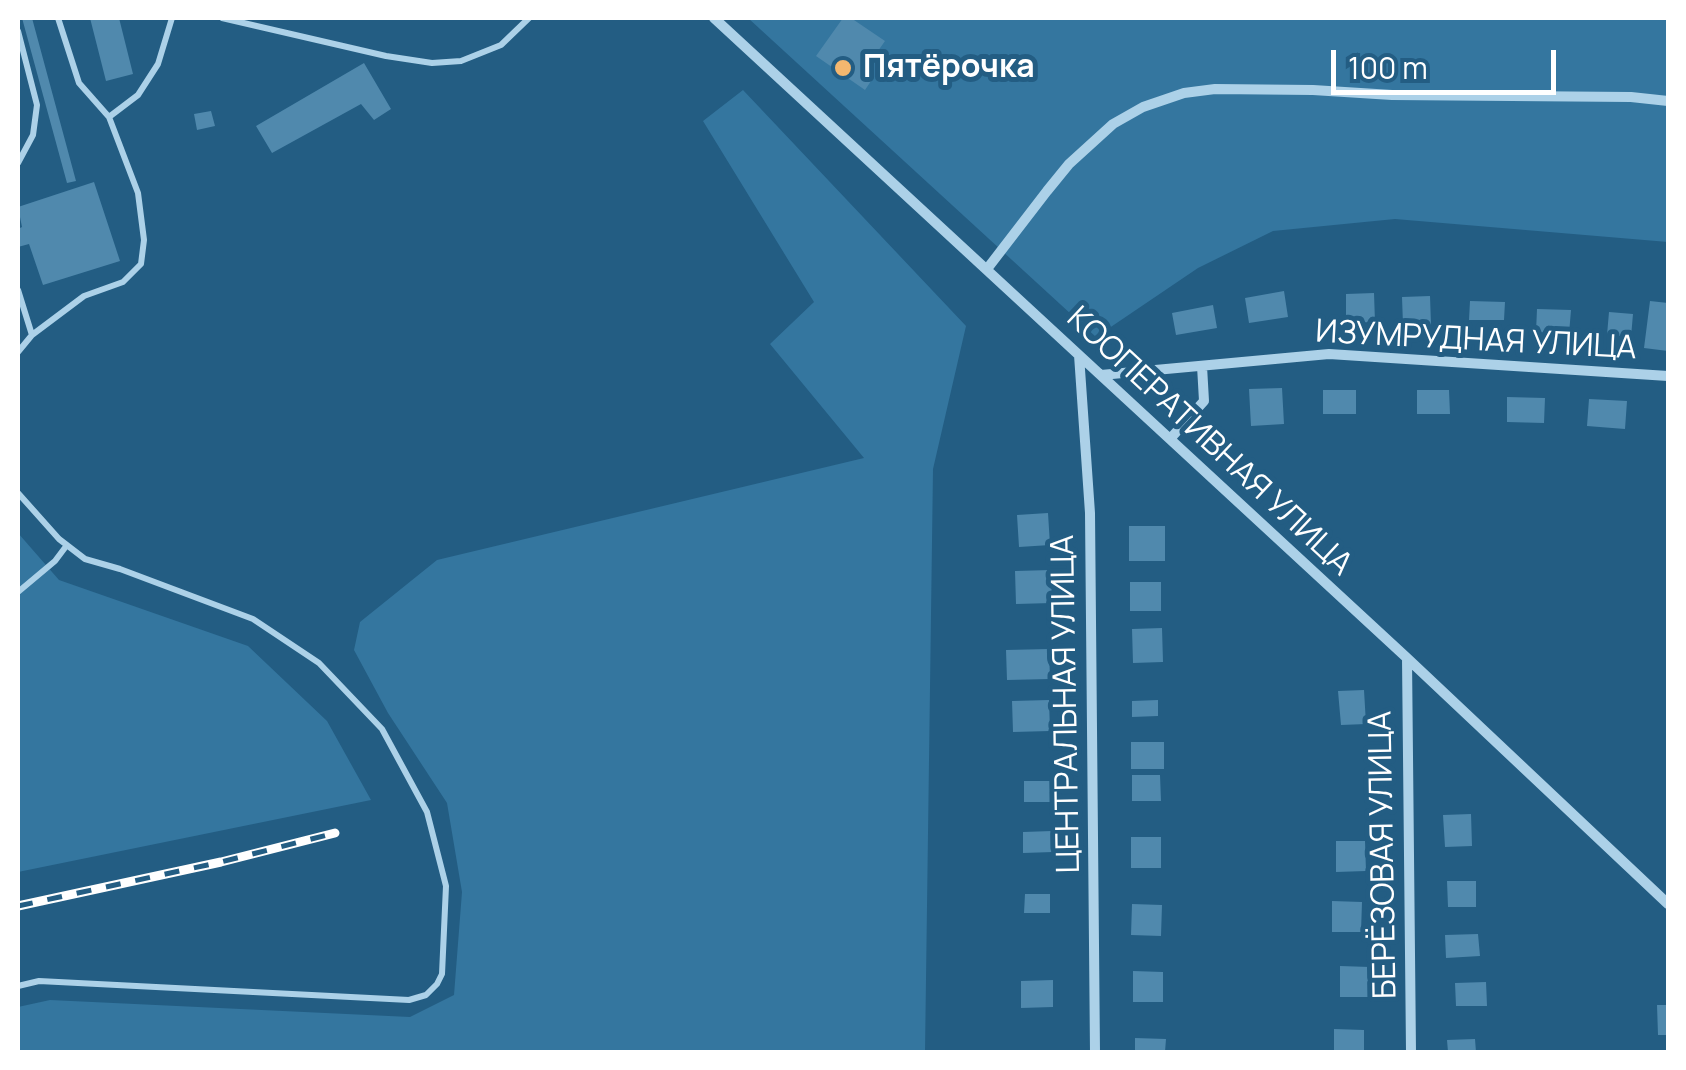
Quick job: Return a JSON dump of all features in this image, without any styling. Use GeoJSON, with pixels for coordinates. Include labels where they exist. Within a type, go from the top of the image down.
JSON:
{"type":"FeatureCollection","features":[{"type":"Feature","properties":{"kind":"street","name":"КООПЕРАТИВНАЯ УЛИЦА"},"geometry":{"type":"LineString","coordinates":[[714,18],[1668,904]]}},
{"type":"Feature","properties":{"kind":"street"},"geometry":{"type":"LineString","coordinates":[[986,269],[1058,178],[1113,124],[1143,107],[1184,93],[1214,89],[1313,90],[1668,100]]}},
{"type":"Feature","properties":{"kind":"street","name":"ИЗУМРУДНАЯ УЛИЦА"},"geometry":{"type":"LineString","coordinates":[[1101,375],[1329,354],[1668,376]]}},
{"type":"Feature","properties":{"kind":"street","name":"ЦЕНТРАЛЬНАЯ УЛИЦА"},"geometry":{"type":"LineString","coordinates":[[1079,355],[1090,513],[1095,1052]]}},
{"type":"Feature","properties":{"kind":"street"},"geometry":{"type":"LineString","coordinates":[[1170,440],[1204,402],[1202,366]]}},
{"type":"Feature","properties":{"kind":"street","name":"БЕРЁЗОВАЯ УЛИЦА"},"geometry":{"type":"LineString","coordinates":[[1406,658],[1411,1052]]}},
{"type":"Feature","properties":{"kind":"lane"},"geometry":{"type":"LineString","coordinates":[[18,352],[32,335],[84,296],[122,282],[141,264],[144,240],[138,193],[109,117],[80,83],[58,18]]}},
{"type":"Feature","properties":{"kind":"lane"},"geometry":{"type":"LineString","coordinates":[[109,117],[138,96],[158,64],[172,18]]}},
{"type":"Feature","properties":{"kind":"lane"},"geometry":{"type":"LineString","coordinates":[[222,18],[432,63],[461,61],[501,45],[529,18]]}},
{"type":"Feature","properties":{"kind":"lane"},"geometry":{"type":"LineString","coordinates":[[18,31],[37,104],[33,135],[18,163]]}},
{"type":"Feature","properties":{"kind":"lane"},"geometry":{"type":"LineString","coordinates":[[18,290],[32,335]]}},
{"type":"Feature","properties":{"kind":"lane"},"geometry":{"type":"LineString","coordinates":[[18,492],[67,545],[85,558],[253,619],[319,663],[382,729],[426,812],[446,886],[442,974],[426,995],[409,1000],[39,981],[18,986]]}},
{"type":"Feature","properties":{"kind":"lane"},"geometry":{"type":"LineString","coordinates":[[18,592],[55,561],[67,545]]}},
{"type":"Feature","properties":{"kind":"shaded area"},"geometry":{"type":"Polygon","coordinates":[[[748,18],[1668,18],[1668,242],[1395,219],[1273,231],[1198,268],[1096,337],[748,18]]]}},
{"type":"Feature","properties":{"kind":"shaded area"},"geometry":{"type":"Polygon","coordinates":[[[743,90],[966,326],[933,469],[925,1052],[18,1052],[18,1007],[50,1000],[410,1017],[454,995],[462,892],[447,803],[388,713],[354,650],[360,622],[437,560],[864,458],[770,344],[814,302],[703,121],[743,90]]]}},
{"type":"Feature","properties":{"kind":"shaded area"},"geometry":{"type":"Polygon","coordinates":[[[18,533],[59,580],[248,646],[327,721],[371,800],[18,872],[18,533]]]}},
{"type":"Feature","properties":{"kind":"building"},"geometry":{"type":"Polygon","coordinates":[[[22,18],[32,18],[76,181],[67,183],[22,18]]]}},
{"type":"Feature","properties":{"kind":"building"},"geometry":{"type":"Polygon","coordinates":[[[90,18],[119,18],[133,74],[106,81],[90,18]]]}},
{"type":"Feature","properties":{"kind":"building"},"geometry":{"type":"Polygon","coordinates":[[[843,18],[851,18],[885,41],[862,74],[871,81],[865,90],[816,56],[843,18]]]}},
{"type":"Feature","properties":{"kind":"building"},"geometry":{"type":"Polygon","coordinates":[[[364,63],[391,109],[374,120],[361,104],[272,153],[256,126],[364,63]]]}},
{"type":"Feature","properties":{"kind":"building"},"geometry":{"type":"Polygon","coordinates":[[[211,111],[215,126],[197,130],[194,114],[211,111]]]}},
{"type":"Feature","properties":{"kind":"building"},"geometry":{"type":"Polygon","coordinates":[[[94,182],[120,261],[43,285],[29,244],[18,247],[18,229],[22,227],[18,207],[94,182]]]}},
{"type":"Feature","properties":{"kind":"building"},"geometry":{"type":"Polygon","coordinates":[[[1284,291],[1288,317],[1249,323],[1245,298],[1284,291]]]}},
{"type":"Feature","properties":{"kind":"building"},"geometry":{"type":"Polygon","coordinates":[[[1374,293],[1375,322],[1346,323],[1346,294],[1374,293]]]}},
{"type":"Feature","properties":{"kind":"building"},"geometry":{"type":"Polygon","coordinates":[[[1430,296],[1431,325],[1403,325],[1402,297],[1430,296]]]}},
{"type":"Feature","properties":{"kind":"building"},"geometry":{"type":"Polygon","coordinates":[[[1470,301],[1505,302],[1504,320],[1469,320],[1470,301]]]}},
{"type":"Feature","properties":{"kind":"building"},"geometry":{"type":"Polygon","coordinates":[[[1650,301],[1668,303],[1668,351],[1644,348],[1650,301]]]}},
{"type":"Feature","properties":{"kind":"building"},"geometry":{"type":"Polygon","coordinates":[[[1213,305],[1217,328],[1176,335],[1172,313],[1213,305]]]}},
{"type":"Feature","properties":{"kind":"building"},"geometry":{"type":"Polygon","coordinates":[[[1537,309],[1571,310],[1569,334],[1536,332],[1537,309]]]}},
{"type":"Feature","properties":{"kind":"building"},"geometry":{"type":"Polygon","coordinates":[[[1609,312],[1633,314],[1631,337],[1607,335],[1609,312]]]}},
{"type":"Feature","properties":{"kind":"building"},"geometry":{"type":"Polygon","coordinates":[[[1282,388],[1284,424],[1251,426],[1249,389],[1282,388]]]}},
{"type":"Feature","properties":{"kind":"building"},"geometry":{"type":"Polygon","coordinates":[[[1323,390],[1356,390],[1356,414],[1323,414],[1323,390]]]}},
{"type":"Feature","properties":{"kind":"building"},"geometry":{"type":"Polygon","coordinates":[[[1417,390],[1449,390],[1450,414],[1417,414],[1417,390]]]}},
{"type":"Feature","properties":{"kind":"building"},"geometry":{"type":"Polygon","coordinates":[[[1507,397],[1545,398],[1544,423],[1507,422],[1507,397]]]}},
{"type":"Feature","properties":{"kind":"building"},"geometry":{"type":"Polygon","coordinates":[[[1589,399],[1627,401],[1625,429],[1587,426],[1589,399]]]}},
{"type":"Feature","properties":{"kind":"building"},"geometry":{"type":"Polygon","coordinates":[[[1048,513],[1050,545],[1019,547],[1017,515],[1048,513]]]}},
{"type":"Feature","properties":{"kind":"building"},"geometry":{"type":"Polygon","coordinates":[[[1129,526],[1165,526],[1165,561],[1129,561],[1129,526]]]}},
{"type":"Feature","properties":{"kind":"building"},"geometry":{"type":"Polygon","coordinates":[[[1051,570],[1052,603],[1016,604],[1015,571],[1051,570]]]}},
{"type":"Feature","properties":{"kind":"building"},"geometry":{"type":"Polygon","coordinates":[[[1130,582],[1161,582],[1161,611],[1130,611],[1130,582]]]}},
{"type":"Feature","properties":{"kind":"building"},"geometry":{"type":"Polygon","coordinates":[[[1162,628],[1163,662],[1133,663],[1132,629],[1162,628]]]}},
{"type":"Feature","properties":{"kind":"building"},"geometry":{"type":"Polygon","coordinates":[[[1049,649],[1050,679],[1007,680],[1006,650],[1049,649]]]}},
{"type":"Feature","properties":{"kind":"building"},"geometry":{"type":"Polygon","coordinates":[[[1364,690],[1366,724],[1341,725],[1338,691],[1364,690]]]}},
{"type":"Feature","properties":{"kind":"building"},"geometry":{"type":"Polygon","coordinates":[[[1049,700],[1050,731],[1013,732],[1012,701],[1049,700]]]}},
{"type":"Feature","properties":{"kind":"building"},"geometry":{"type":"Polygon","coordinates":[[[1158,700],[1158,716],[1132,717],[1132,701],[1158,700]]]}},
{"type":"Feature","properties":{"kind":"building"},"geometry":{"type":"Polygon","coordinates":[[[1131,742],[1164,742],[1164,769],[1131,769],[1131,742]]]}},
{"type":"Feature","properties":{"kind":"building"},"geometry":{"type":"Polygon","coordinates":[[[1132,775],[1160,775],[1161,801],[1132,801],[1132,775]]]}},
{"type":"Feature","properties":{"kind":"building"},"geometry":{"type":"Polygon","coordinates":[[[1024,781],[1053,781],[1053,802],[1024,802],[1024,781]]]}},
{"type":"Feature","properties":{"kind":"building"},"geometry":{"type":"Polygon","coordinates":[[[1471,814],[1472,846],[1445,847],[1443,815],[1471,814]]]}},
{"type":"Feature","properties":{"kind":"building"},"geometry":{"type":"Polygon","coordinates":[[[1052,831],[1053,852],[1023,853],[1023,832],[1052,831]]]}},
{"type":"Feature","properties":{"kind":"building"},"geometry":{"type":"Polygon","coordinates":[[[1131,837],[1161,837],[1161,868],[1131,868],[1131,837]]]}},
{"type":"Feature","properties":{"kind":"building"},"geometry":{"type":"Polygon","coordinates":[[[1336,841],[1365,841],[1366,871],[1336,872],[1336,841]]]}},
{"type":"Feature","properties":{"kind":"building"},"geometry":{"type":"Polygon","coordinates":[[[1447,881],[1476,881],[1476,907],[1448,907],[1447,881]]]}},
{"type":"Feature","properties":{"kind":"building"},"geometry":{"type":"Polygon","coordinates":[[[1025,894],[1050,894],[1050,913],[1024,913],[1025,894]]]}},
{"type":"Feature","properties":{"kind":"building"},"geometry":{"type":"Polygon","coordinates":[[[1332,901],[1362,902],[1361,932],[1332,932],[1332,901]]]}},
{"type":"Feature","properties":{"kind":"building"},"geometry":{"type":"Polygon","coordinates":[[[1132,904],[1162,905],[1161,936],[1131,935],[1132,904]]]}},
{"type":"Feature","properties":{"kind":"building"},"geometry":{"type":"Polygon","coordinates":[[[1478,934],[1480,956],[1446,958],[1445,935],[1478,934]]]}},
{"type":"Feature","properties":{"kind":"building"},"geometry":{"type":"Polygon","coordinates":[[[1340,966],[1370,967],[1370,997],[1340,997],[1340,966]]]}},
{"type":"Feature","properties":{"kind":"building"},"geometry":{"type":"Polygon","coordinates":[[[1133,971],[1163,972],[1163,1002],[1133,1002],[1133,971]]]}},
{"type":"Feature","properties":{"kind":"building"},"geometry":{"type":"Polygon","coordinates":[[[1053,980],[1053,1007],[1021,1008],[1021,981],[1053,980]]]}},
{"type":"Feature","properties":{"kind":"building"},"geometry":{"type":"Polygon","coordinates":[[[1486,982],[1487,1006],[1456,1006],[1455,983],[1486,982]]]}},
{"type":"Feature","properties":{"kind":"building"},"geometry":{"type":"Polygon","coordinates":[[[1657,1005],[1668,1005],[1668,1035],[1658,1035],[1657,1005]]]}},
{"type":"Feature","properties":{"kind":"building"},"geometry":{"type":"Polygon","coordinates":[[[1334,1029],[1364,1030],[1364,1052],[1334,1052],[1334,1029]]]}},
{"type":"Feature","properties":{"kind":"building"},"geometry":{"type":"Polygon","coordinates":[[[1135,1038],[1166,1039],[1165,1052],[1135,1052],[1135,1038]]]}},
{"type":"Feature","properties":{"kind":"building"},"geometry":{"type":"Polygon","coordinates":[[[1475,1039],[1476,1052],[1448,1052],[1447,1040],[1475,1039]]]}},
{"type":"Feature","properties":{"kind":"railway"},"geometry":{"type":"LineString","coordinates":[[18,906],[335,833]]}},
{"type":"Feature","properties":{"kind":"place","name":"Пятёрочка"},"geometry":{"type":"Point","coordinates":[843,68]}}]}
